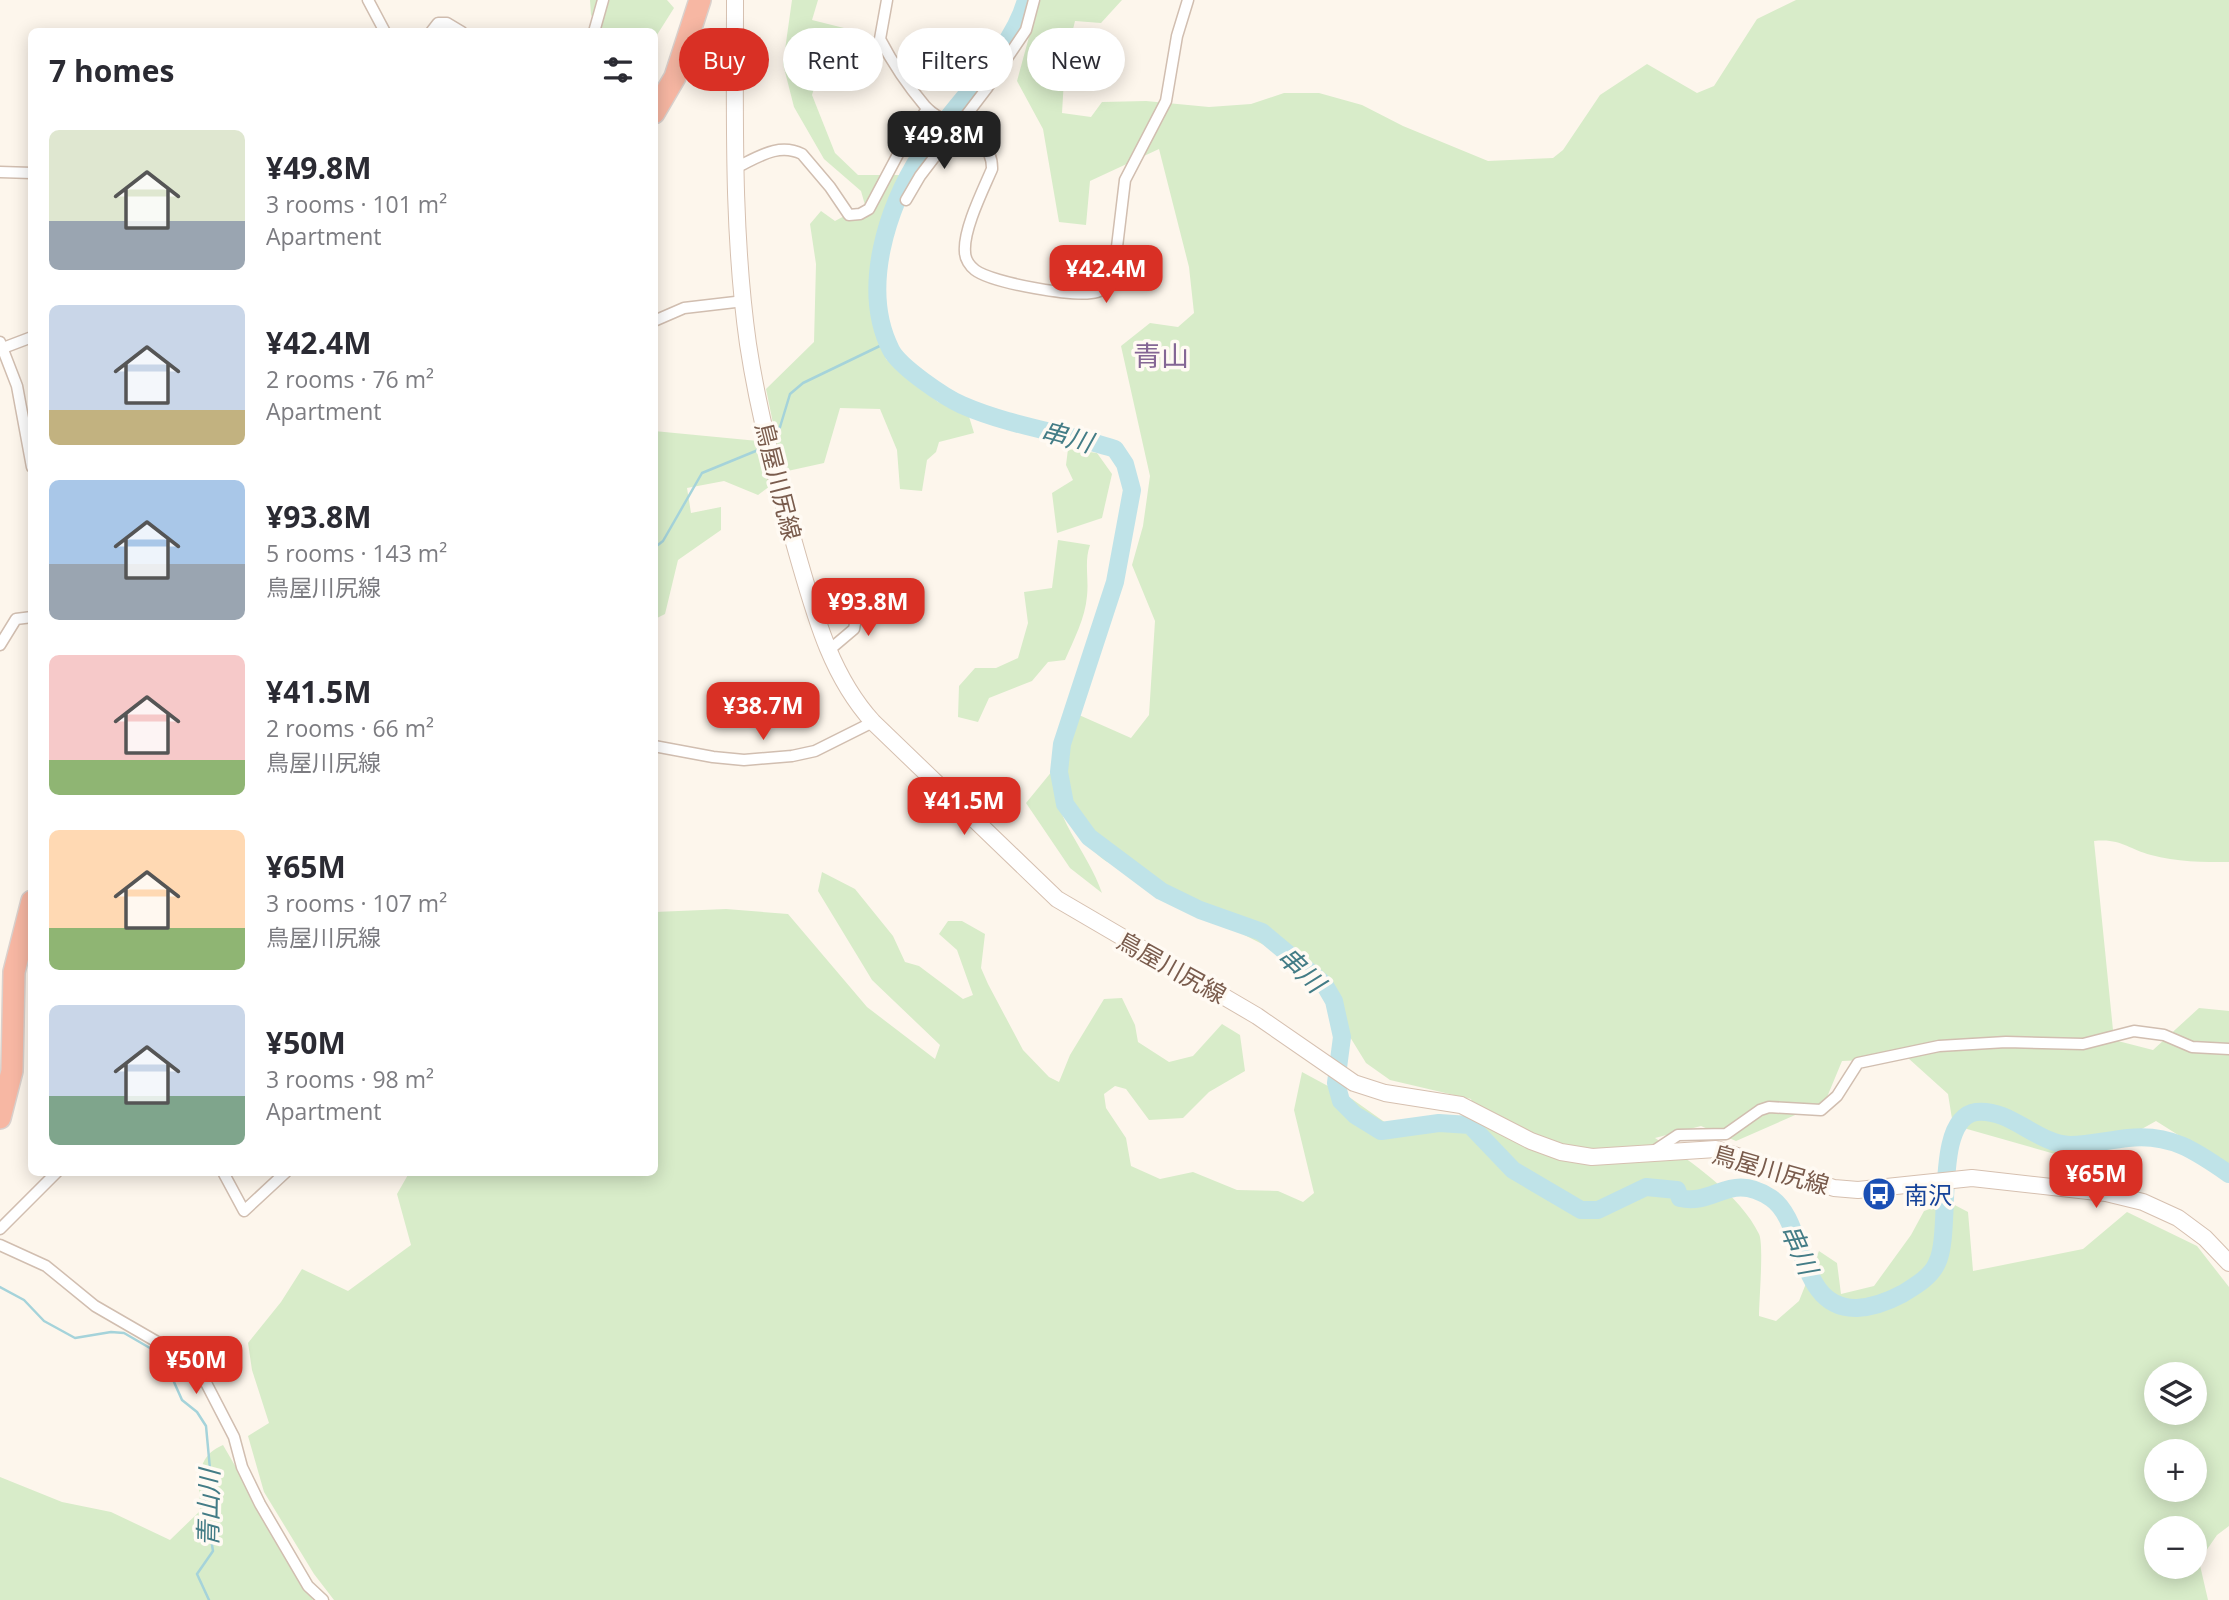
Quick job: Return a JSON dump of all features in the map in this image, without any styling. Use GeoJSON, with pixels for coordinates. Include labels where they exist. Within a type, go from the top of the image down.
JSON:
{"type":"FeatureCollection","features":[{"type":"Feature","properties":{"kind":"highway"},"geometry":{"type":"LineString","coordinates":[[658,106],[675,76],[700,0]]}},
{"type":"Feature","properties":{"kind":"highway"},"geometry":{"type":"LineString","coordinates":[[0,1118],[12,1071],[14,972],[28,917]]}},
{"type":"Feature","properties":{"kind":"main road","name":"鳥屋川尻線"},"geometry":{"type":"LineString","coordinates":[[735,0],[735,168],[744,301],[761,411],[787,519],[828,651],[853,700],[873,722],[1057,899],[1101,928],[1216,991],[1353,1083],[1385,1093],[1461,1105],[1531,1141],[1561,1152],[1592,1157],[1716,1149],[1834,1188],[1858,1190],[1955,1179],[2067,1187],[2143,1202],[2178,1218],[2205,1238],[2229,1263]]}},
{"type":"Feature","properties":{"kind":"street"},"geometry":{"type":"LineString","coordinates":[[368,0],[384,28]]}},
{"type":"Feature","properties":{"kind":"street"},"geometry":{"type":"LineString","coordinates":[[595,28],[603,0]]}},
{"type":"Feature","properties":{"kind":"street"},"geometry":{"type":"LineString","coordinates":[[887,0],[880,39],[930,111],[985,145],[992,156],[992,169],[966,243],[966,259],[972,267],[989,276],[1049,291],[1096,292],[1103,289],[1114,272],[1125,180],[1166,101],[1177,36],[1188,0]]}},
{"type":"Feature","properties":{"kind":"street"},"geometry":{"type":"LineString","coordinates":[[906,200],[954,125],[987,88],[1026,30],[1034,0]]}},
{"type":"Feature","properties":{"kind":"street"},"geometry":{"type":"LineString","coordinates":[[434,28],[438,23],[447,23],[455,28]]}},
{"type":"Feature","properties":{"kind":"street"},"geometry":{"type":"LineString","coordinates":[[735,168],[785,148],[795,151],[802,154],[830,187],[849,215],[860,214],[869,208],[904,143],[930,111]]}},
{"type":"Feature","properties":{"kind":"street"},"geometry":{"type":"LineString","coordinates":[[0,172],[28,173]]}},
{"type":"Feature","properties":{"kind":"street"},"geometry":{"type":"LineString","coordinates":[[658,319],[684,307],[744,301]]}},
{"type":"Feature","properties":{"kind":"street"},"geometry":{"type":"LineString","coordinates":[[28,338],[1,345],[17,386],[28,445]]}},
{"type":"Feature","properties":{"kind":"street"},"geometry":{"type":"LineString","coordinates":[[828,651],[854,629],[860,597]]}},
{"type":"Feature","properties":{"kind":"street"},"geometry":{"type":"LineString","coordinates":[[0,645],[16,619],[28,618]]}},
{"type":"Feature","properties":{"kind":"street"},"geometry":{"type":"LineString","coordinates":[[658,747],[723,758],[792,756],[815,751],[873,722]]}},
{"type":"Feature","properties":{"kind":"street"},"geometry":{"type":"LineString","coordinates":[[1654,1152],[1678,1135],[1726,1134],[1760,1110],[1769,1107],[1821,1110],[1837,1096],[1858,1063],[1929,1048],[2006,1042],[2083,1044],[2134,1031],[2147,1031],[2192,1046],[2229,1049]]}},
{"type":"Feature","properties":{"kind":"street"},"geometry":{"type":"LineString","coordinates":[[0,1229],[53,1176]]}},
{"type":"Feature","properties":{"kind":"street"},"geometry":{"type":"LineString","coordinates":[[225,1176],[244,1211],[282,1176]]}},
{"type":"Feature","properties":{"kind":"street"},"geometry":{"type":"LineString","coordinates":[[0,1245],[46,1266],[95,1306],[178,1354],[204,1378],[234,1437],[242,1467],[260,1504],[308,1586],[323,1600]]}},
{"type":"Feature","properties":{"kind":"green space"},"geometry":{"type":"Polygon","coordinates":[[[590,0],[667,0],[674,8],[658,33],[658,28],[602,28],[591,15],[590,0]]]}},
{"type":"Feature","properties":{"kind":"green space"},"geometry":{"type":"Polygon","coordinates":[[[792,0],[818,0],[812,20],[844,28],[788,28],[792,0]]]}},
{"type":"Feature","properties":{"kind":"green space"},"geometry":{"type":"Polygon","coordinates":[[[1039,0],[1122,0],[1101,23],[1075,21],[1073,28],[1031,28],[1039,0]]]}},
{"type":"Feature","properties":{"kind":"green space"},"geometry":{"type":"Polygon","coordinates":[[[1796,0],[2229,0],[2229,862],[2170,859],[2143,853],[2118,843],[2094,841],[2114,1040],[2153,1050],[2199,1008],[2229,1011],[2229,1167],[2156,1121],[2083,1162],[1953,1125],[1948,1094],[1908,1058],[1842,1061],[1825,1102],[1736,1141],[1701,1126],[1655,1138],[1713,1180],[1751,1220],[1760,1240],[1759,1316],[1776,1321],[1799,1301],[1819,1251],[1837,1263],[1841,1294],[1874,1286],[1911,1235],[1924,1211],[1949,1202],[1968,1212],[1973,1271],[2083,1249],[2127,1212],[2197,1246],[2229,1287],[2229,1526],[2217,1535],[2207,1549],[2207,1516],[2144,1516],[2144,1579],[2203,1579],[2208,1600],[334,1600],[314,1574],[264,1492],[248,1436],[269,1423],[252,1370],[248,1343],[281,1302],[302,1269],[348,1291],[411,1245],[397,1194],[407,1176],[658,1176],[658,912],[726,909],[788,914],[867,1007],[935,1059],[940,1045],[872,980],[818,891],[822,872],[855,889],[893,936],[905,962],[919,966],[963,999],[973,995],[957,950],[939,934],[948,921],[962,921],[985,934],[981,968],[988,984],[1023,1050],[1049,1077],[1059,1082],[1070,1055],[1104,999],[1122,998],[1135,1025],[1138,1042],[1169,1062],[1193,1056],[1222,1024],[1240,1035],[1245,1071],[1209,1092],[1183,1118],[1149,1120],[1126,1089],[1115,1086],[1104,1094],[1106,1108],[1126,1138],[1131,1166],[1160,1179],[1193,1172],[1237,1190],[1278,1191],[1303,1202],[1314,1193],[1294,1110],[1302,1072],[1352,1099],[1393,1128],[1481,1127],[1471,1099],[1390,1080],[1366,1063],[1326,998],[1266,946],[1215,920],[1189,911],[1106,861],[1088,843],[1081,830],[1070,804],[1064,772],[1068,747],[1079,715],[1131,738],[1149,715],[1155,621],[1132,565],[1143,526],[1150,476],[1121,346],[1150,323],[1178,327],[1194,313],[1189,267],[1159,149],[1090,181],[1086,225],[1059,222],[1043,129],[1017,81],[1027,44],[1027,91],[1063,91],[1062,113],[1091,117],[1102,102],[1146,101],[1209,107],[1251,104],[1284,93],[1319,93],[1362,105],[1403,126],[1488,161],[1553,158],[1563,150],[1600,95],[1647,64],[1697,93],[1714,86],[1757,19],[1796,0]]]}},
{"type":"Feature","properties":{"kind":"green space"},"geometry":{"type":"Polygon","coordinates":[[[790,91],[813,91],[812,95],[835,153],[858,175],[910,175],[876,243],[874,314],[886,359],[938,402],[967,410],[974,433],[939,442],[936,452],[927,460],[922,491],[900,489],[897,450],[880,409],[840,408],[824,463],[783,472],[766,389],[814,342],[816,264],[810,224],[821,211],[835,221],[865,205],[861,191],[824,159],[794,107],[790,91]]]}},
{"type":"Feature","properties":{"kind":"green space"},"geometry":{"type":"Polygon","coordinates":[[[658,431],[758,441],[770,486],[758,495],[724,481],[687,488],[691,513],[721,507],[721,530],[678,560],[665,614],[658,618],[658,431]]]}},
{"type":"Feature","properties":{"kind":"green space"},"geometry":{"type":"Polygon","coordinates":[[[1068,449],[1097,453],[1112,474],[1102,518],[1057,533],[1052,493],[1073,480],[1066,465],[1068,449]]]}},
{"type":"Feature","properties":{"kind":"green space"},"geometry":{"type":"Polygon","coordinates":[[[1058,540],[1090,545],[1087,558],[1086,604],[1079,629],[1065,660],[1048,662],[1032,681],[989,698],[978,722],[958,717],[959,686],[975,668],[996,668],[1018,658],[1028,623],[1024,592],[1052,588],[1058,540]]]}},
{"type":"Feature","properties":{"kind":"green space"},"geometry":{"type":"Polygon","coordinates":[[[1053,770],[1057,802],[1063,818],[1102,893],[1070,868],[1026,803],[1053,770]]]}},
{"type":"Feature","properties":{"kind":"green space"},"geometry":{"type":"Polygon","coordinates":[[[223,1445],[313,1600],[0,1600],[0,1477],[62,1502],[111,1512],[170,1540],[200,1511],[200,1472],[207,1457],[223,1445]]]}},
{"type":"Feature","properties":{"kind":"waterway","name":"串川"},"geometry":{"type":"LineString","coordinates":[[1026,0],[1008,40],[934,135],[909,174],[898,198],[882,249],[878,275],[882,326],[891,350],[903,365],[954,401],[999,418],[1115,449],[1125,464],[1132,490],[1115,582],[1062,744],[1059,772],[1065,804],[1089,837],[1161,891],[1200,910],[1262,932],[1324,984],[1334,1001],[1342,1037],[1336,1083],[1341,1101],[1355,1115],[1381,1131],[1439,1123],[1470,1125],[1513,1170],[1581,1210],[1598,1210],[1646,1187],[1677,1190],[1680,1198],[1692,1199],[1733,1188],[1757,1191],[1771,1198],[1782,1209],[1813,1280],[1823,1295],[1838,1305],[1857,1308],[1892,1299],[1931,1273],[1941,1248],[1946,1178],[1954,1134],[1962,1119],[1976,1112],[2000,1115],[2046,1139],[2070,1145],[2143,1137],[2170,1141],[2194,1151],[2229,1174]]}},
{"type":"Feature","properties":{"kind":"waterway"},"geometry":{"type":"LineString","coordinates":[[777,437],[790,394],[803,383],[888,342]]}},
{"type":"Feature","properties":{"kind":"waterway"},"geometry":{"type":"LineString","coordinates":[[658,545],[663,541],[702,473],[763,448]]}},
{"type":"Feature","properties":{"kind":"waterway","name":"青山川"},"geometry":{"type":"LineString","coordinates":[[0,1287],[24,1300],[44,1321],[75,1338],[111,1332],[124,1333],[162,1355],[182,1400],[197,1412],[206,1426],[210,1469],[203,1489],[213,1551],[197,1574],[209,1600]]}},
{"type":"Feature","properties":{"kind":"place","name":"南沢"},"geometry":{"type":"Point","coordinates":[1879,1194]}},
{"type":"Feature","properties":{"kind":"district","name":"青山"},"geometry":{"type":"Point","coordinates":[1161,355]}}]}
